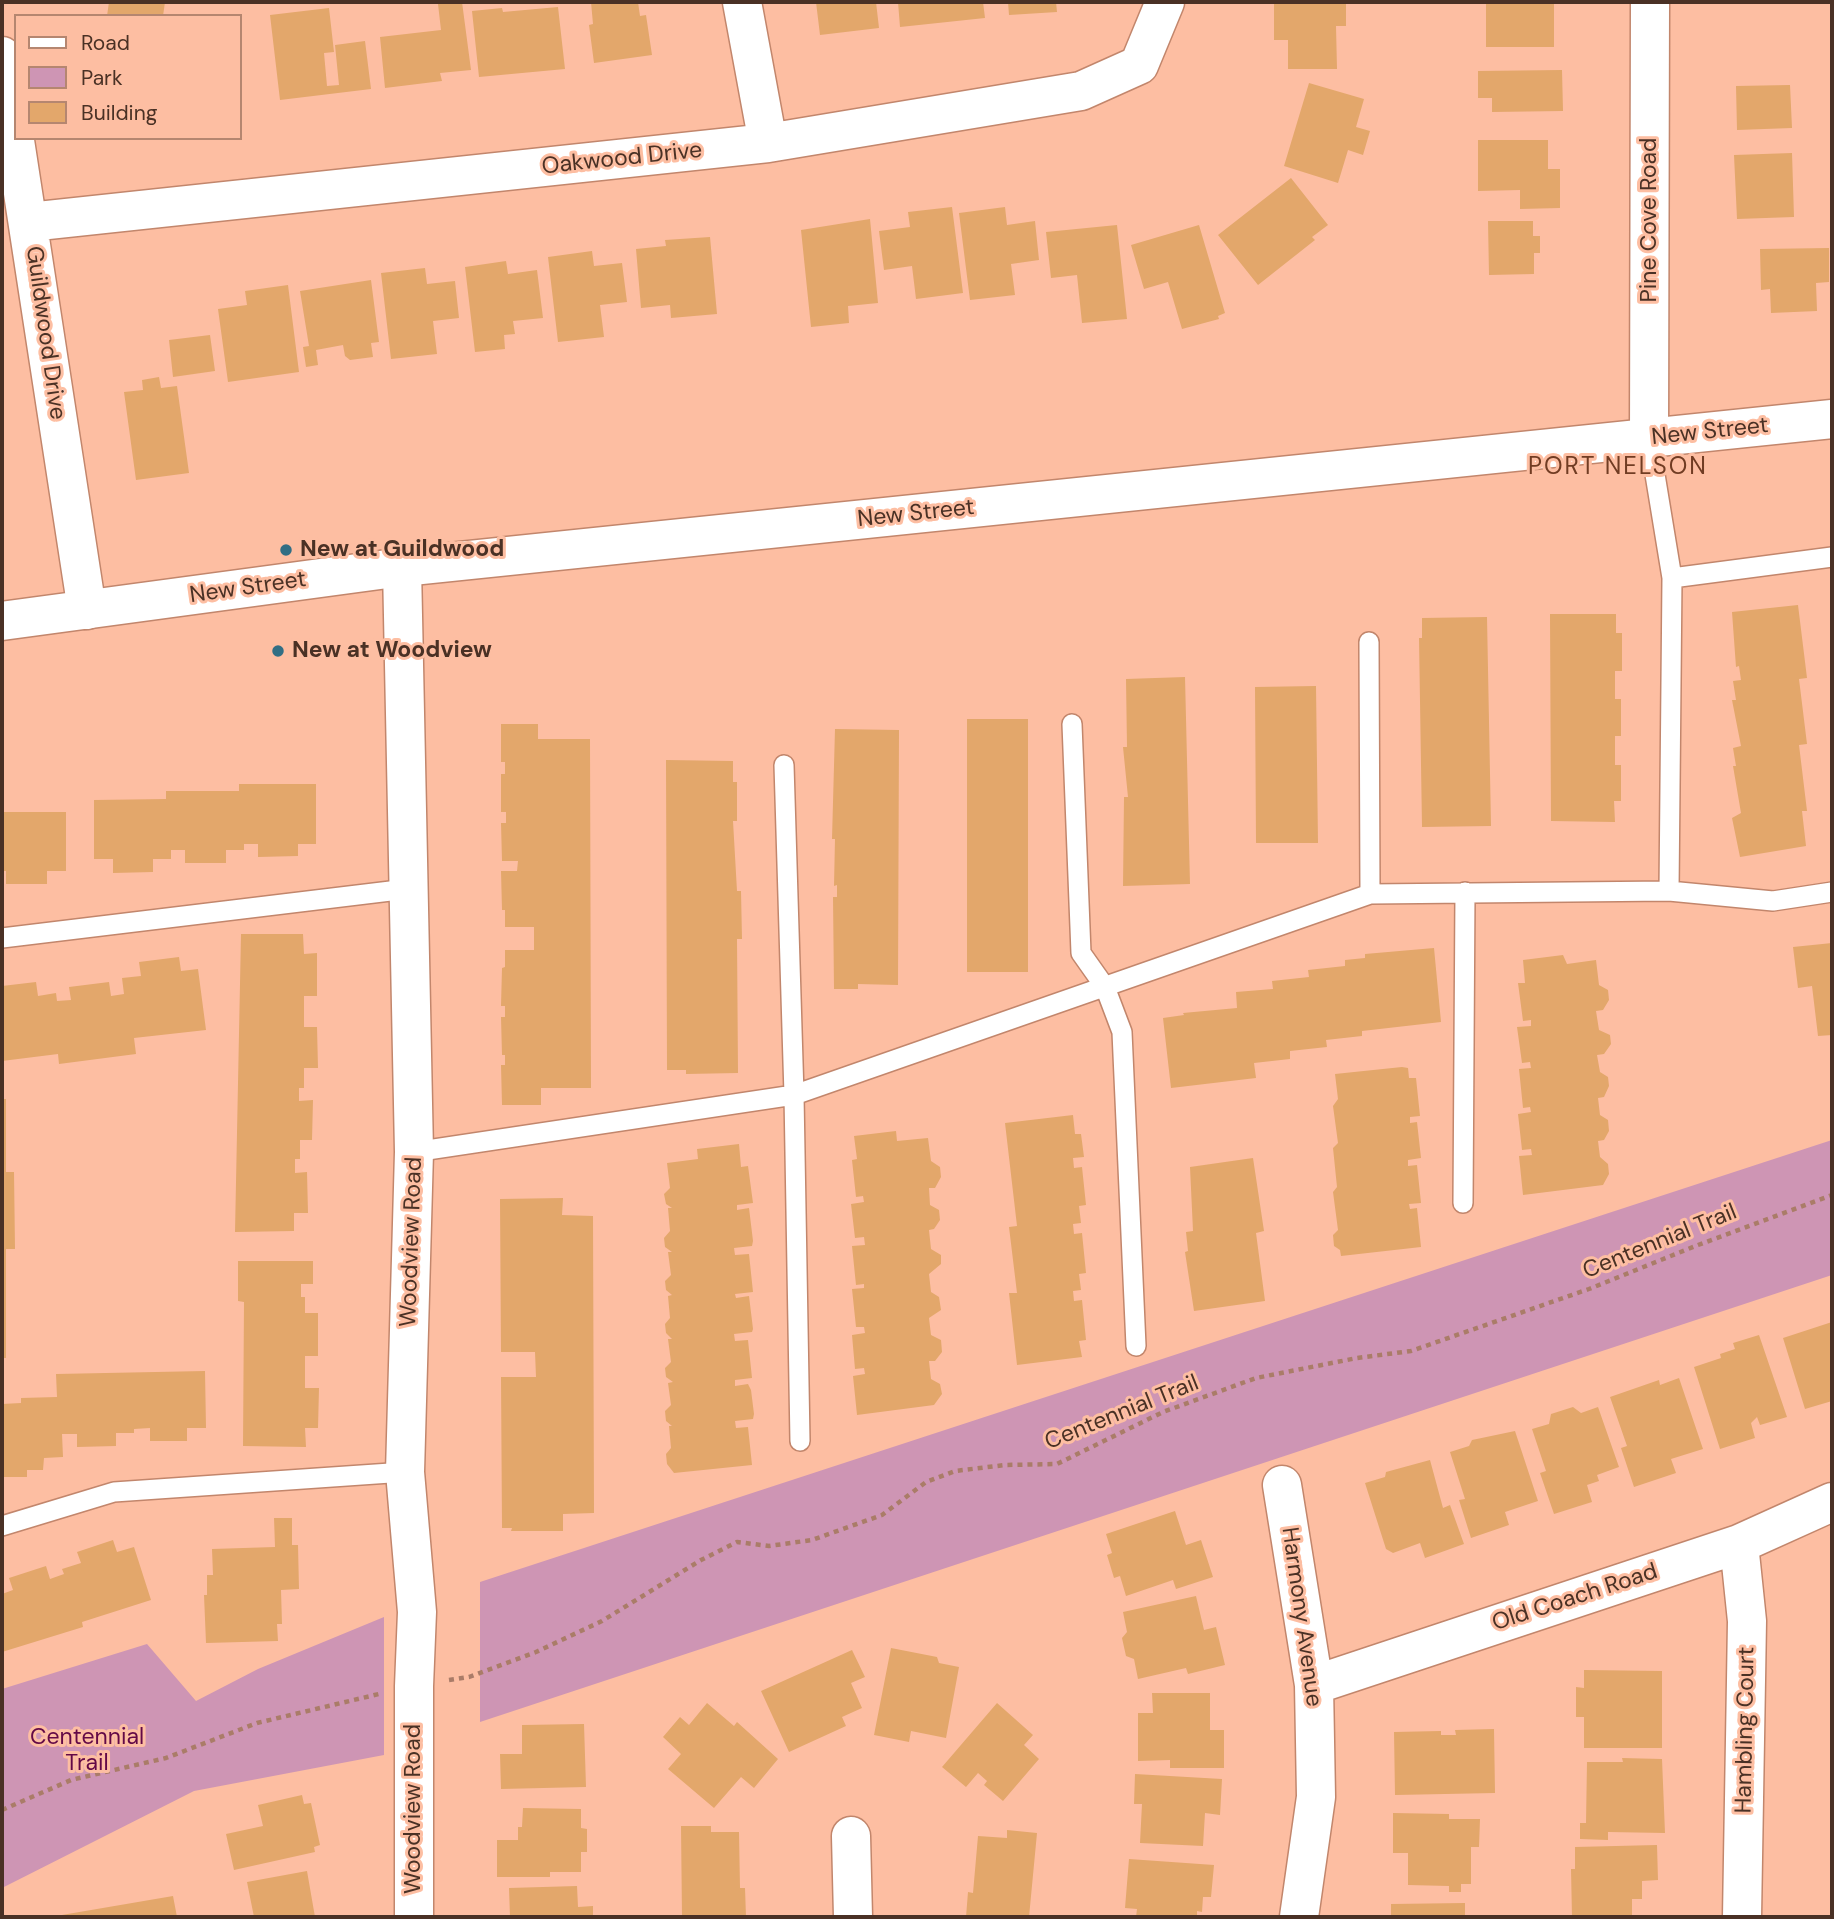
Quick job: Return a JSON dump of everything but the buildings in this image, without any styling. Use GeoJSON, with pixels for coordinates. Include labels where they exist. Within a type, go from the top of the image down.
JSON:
{"type":"FeatureCollection","features":[{"type":"Feature","properties":{"kind":"street"},"geometry":{"type":"LineString","coordinates":[[742,2],[768,143]]}},
{"type":"Feature","properties":{"kind":"street","name":"Oakwood Drive"},"geometry":{"type":"LineString","coordinates":[[29,222],[768,143],[1080,91],[1139,65],[1165,2]]}},
{"type":"Feature","properties":{"kind":"street","name":"Pine Cove Road"},"geometry":{"type":"LineString","coordinates":[[1649,438],[1650,2]]}},
{"type":"Feature","properties":{"kind":"street","name":"Guildwood Drive"},"geometry":{"type":"LineString","coordinates":[[2,56],[14,130]]}},
{"type":"Feature","properties":{"kind":"street","name":"Guildwood Drive"},"geometry":{"type":"LineString","coordinates":[[16,140],[87,610]]}},
{"type":"Feature","properties":{"kind":"street","name":"New Street"},"geometry":{"type":"LineString","coordinates":[[2,621],[402,567],[1832,419]]}},
{"type":"Feature","properties":{"kind":"street","name":"Woodview Road"},"geometry":{"type":"LineString","coordinates":[[402,567],[414,1152],[405,1472],[417,1612],[414,1686],[414,1917]]}},
{"type":"Feature","properties":{"kind":"street","name":"Harmony Avenue"},"geometry":{"type":"LineString","coordinates":[[1282,1485],[1314,1685],[1316,1797],[1299,1917]]}},
{"type":"Feature","properties":{"kind":"street","name":"Old Coach Road"},"geometry":{"type":"LineString","coordinates":[[1314,1685],[1739,1544],[1832,1502]]}},
{"type":"Feature","properties":{"kind":"street","name":"Hambling Court"},"geometry":{"type":"LineString","coordinates":[[1739,1544],[1747,1621],[1742,1917]]}},
{"type":"Feature","properties":{"kind":"street"},"geometry":{"type":"LineString","coordinates":[[850,1836],[853,1917]]}},
{"type":"Feature","properties":{"kind":"lane"},"geometry":{"type":"LineString","coordinates":[[1649,438],[1672,578],[1669,891]]}},
{"type":"Feature","properties":{"kind":"lane"},"geometry":{"type":"LineString","coordinates":[[1672,578],[1832,557]]}},
{"type":"Feature","properties":{"kind":"lane"},"geometry":{"type":"LineString","coordinates":[[1369,642],[1370,894]]}},
{"type":"Feature","properties":{"kind":"lane"},"geometry":{"type":"LineString","coordinates":[[1072,724],[1081,953],[1105,987],[1122,1032],[1136,1346]]}},
{"type":"Feature","properties":{"kind":"lane"},"geometry":{"type":"LineString","coordinates":[[784,765],[794,1095],[800,1441]]}},
{"type":"Feature","properties":{"kind":"lane"},"geometry":{"type":"LineString","coordinates":[[2,938],[407,889]]}},
{"type":"Feature","properties":{"kind":"lane"},"geometry":{"type":"LineString","coordinates":[[414,1152],[794,1095],[1370,894],[1669,891],[1773,901],[1832,892]]}},
{"type":"Feature","properties":{"kind":"lane"},"geometry":{"type":"LineString","coordinates":[[1463,1203],[1465,892]]}},
{"type":"Feature","properties":{"kind":"lane"},"geometry":{"type":"LineString","coordinates":[[2,1526],[114,1492],[405,1472]]}},
{"type":"Feature","properties":{"kind":"path","name":"Centennial Trail"},"geometry":{"type":"LineString","coordinates":[[2,1810],[71,1780],[166,1758],[257,1723],[414,1686],[469,1677],[536,1653],[602,1621],[701,1560],[737,1542],[769,1546],[812,1540],[882,1515],[926,1482],[955,1471],[1005,1465],[1057,1464],[1163,1412],[1256,1378],[1357,1358],[1411,1351],[1589,1289],[1832,1195]]}},
{"type":"Feature","properties":{"kind":"green space"},"geometry":{"type":"Polygon","coordinates":[[[1832,1140],[1832,1275],[480,1722],[480,1582],[1832,1140]]]}},
{"type":"Feature","properties":{"kind":"green space","name":"Centennial Trail"},"geometry":{"type":"Polygon","coordinates":[[[384,1617],[384,1755],[194,1791],[2,1888],[2,1689],[147,1644],[196,1701],[258,1669],[384,1617]]]}},
{"type":"Feature","properties":{"kind":"place","name":"New at Guildwood"},"geometry":{"type":"Point","coordinates":[286,550]}},
{"type":"Feature","properties":{"kind":"place","name":"New at Woodview"},"geometry":{"type":"Point","coordinates":[278,651]}},
{"type":"Feature","properties":{"kind":"district","name":"PORT NELSON"},"geometry":{"type":"Point","coordinates":[1618,468]}}]}
